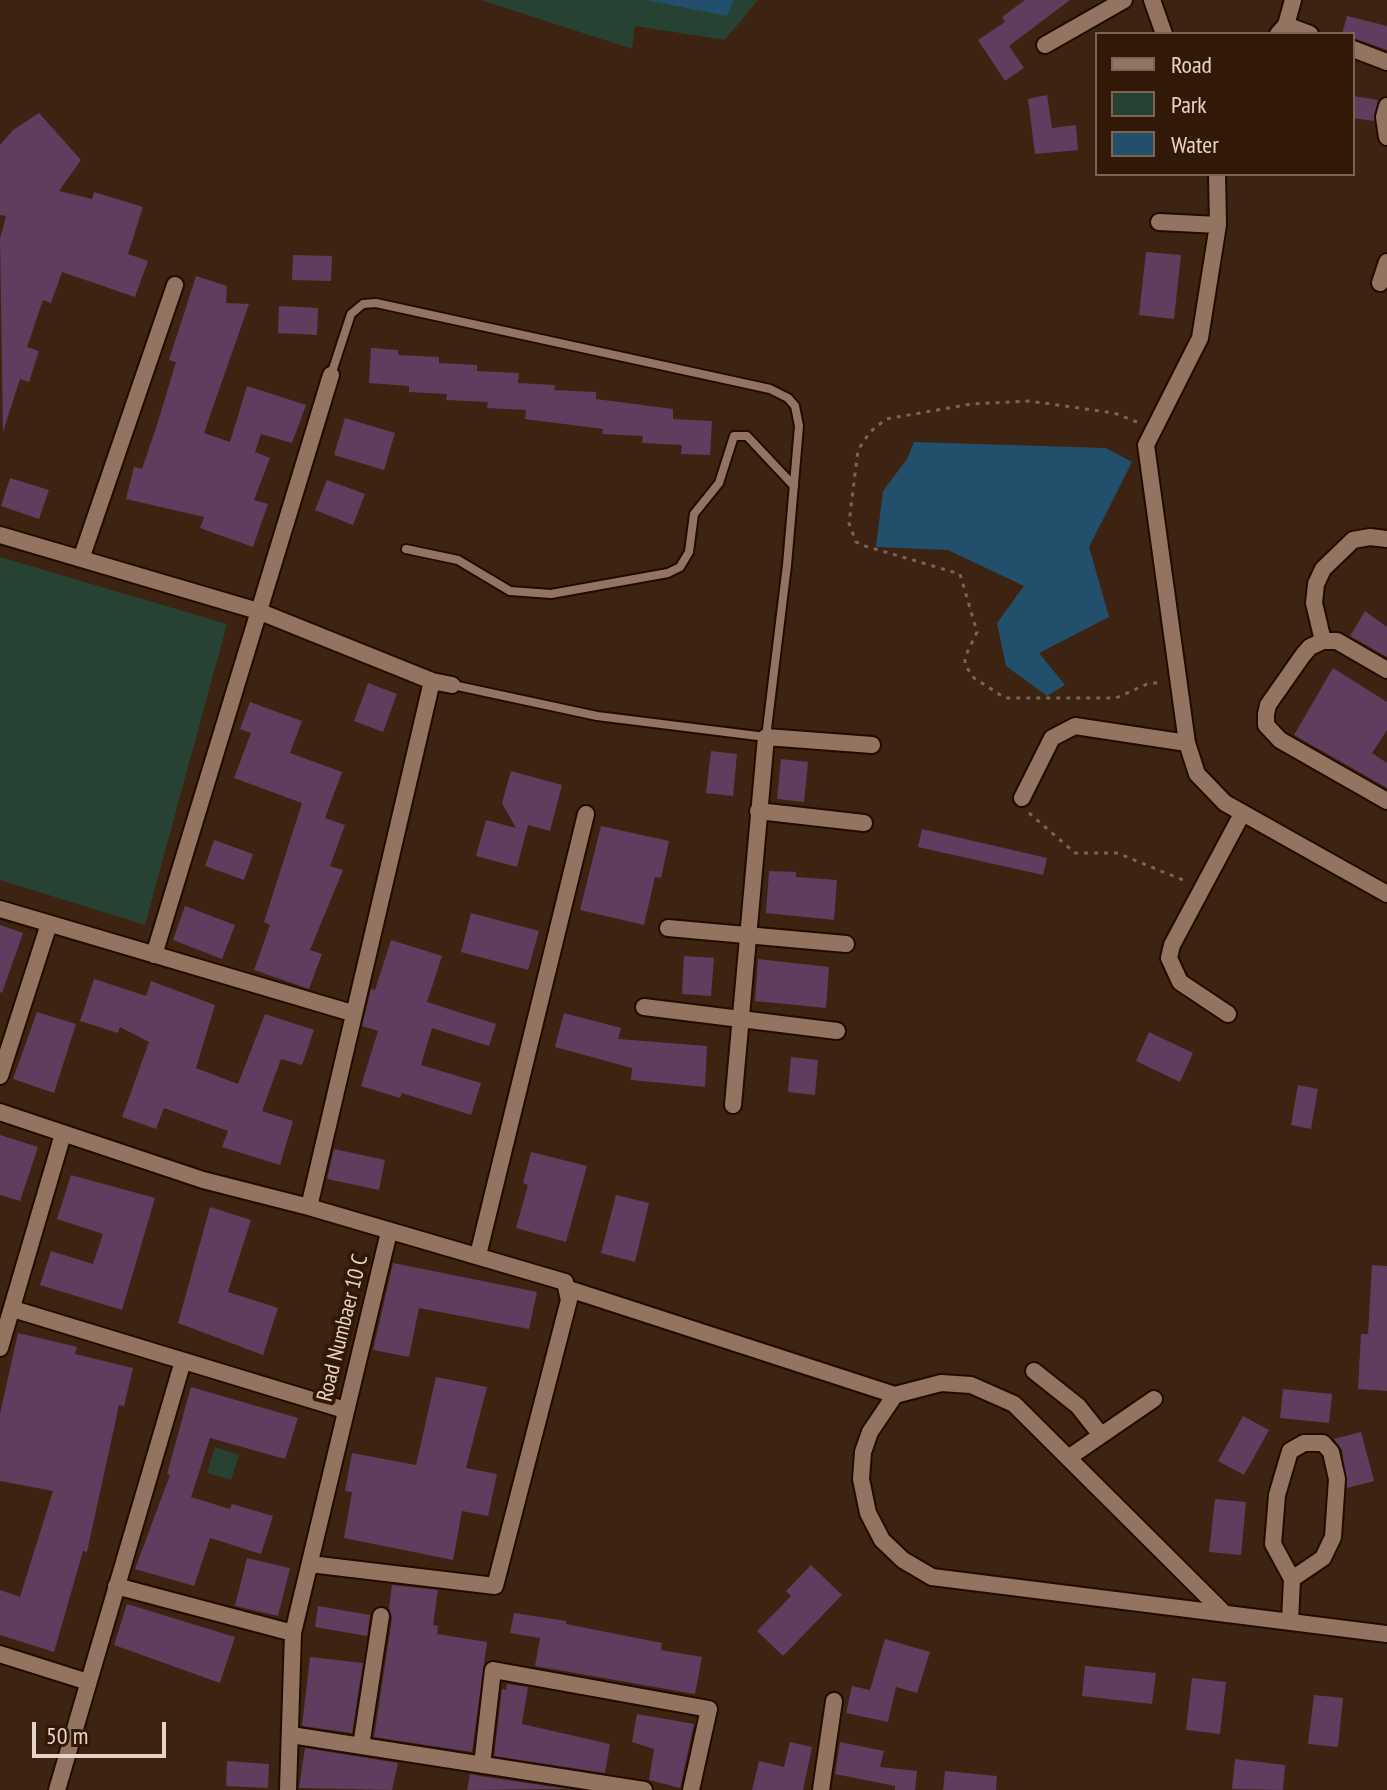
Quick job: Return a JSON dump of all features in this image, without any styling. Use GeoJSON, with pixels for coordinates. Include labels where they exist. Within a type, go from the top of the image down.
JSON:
{"type":"FeatureCollection","features":[{"type":"Feature","properties":{"kind":"street"},"geometry":{"type":"LineString","coordinates":[[1045,45],[1124,0]]}},
{"type":"Feature","properties":{"kind":"street"},"geometry":{"type":"LineString","coordinates":[[1152,0],[1163,32]]}},
{"type":"Feature","properties":{"kind":"street"},"geometry":{"type":"LineString","coordinates":[[1282,30],[1293,0]]}},
{"type":"Feature","properties":{"kind":"street"},"geometry":{"type":"LineString","coordinates":[[1355,50],[1387,62]]}},
{"type":"Feature","properties":{"kind":"street"},"geometry":{"type":"LineString","coordinates":[[1387,106],[1384,117],[1387,137]]}},
{"type":"Feature","properties":{"kind":"street"},"geometry":{"type":"LineString","coordinates":[[1217,176],[1218,225],[1200,338],[1191,362],[1152,429],[1146,460],[1187,743],[1197,774],[1204,784],[1242,814],[1387,894]]}},
{"type":"Feature","properties":{"kind":"street"},"geometry":{"type":"LineString","coordinates":[[1159,222],[1218,225]]}},
{"type":"Feature","properties":{"kind":"street"},"geometry":{"type":"LineString","coordinates":[[1380,283],[1387,262]]}},
{"type":"Feature","properties":{"kind":"street"},"geometry":{"type":"LineString","coordinates":[[81,559],[175,285]]}},
{"type":"Feature","properties":{"kind":"street"},"geometry":{"type":"LineString","coordinates":[[154,955],[331,375]]}},
{"type":"Feature","properties":{"kind":"street"},"geometry":{"type":"LineString","coordinates":[[0,535],[258,611],[432,681],[452,685]]}},
{"type":"Feature","properties":{"kind":"street"},"geometry":{"type":"LineString","coordinates":[[1323,641],[1314,603],[1316,584],[1323,569],[1353,540],[1370,537],[1387,539]]}},
{"type":"Feature","properties":{"kind":"street"},"geometry":{"type":"LineString","coordinates":[[1387,670],[1337,641],[1323,641],[1310,647],[1268,705],[1266,725],[1280,740],[1387,801]]}},
{"type":"Feature","properties":{"kind":"street"},"geometry":{"type":"LineString","coordinates":[[309,1207],[432,681]]}},
{"type":"Feature","properties":{"kind":"street"},"geometry":{"type":"LineString","coordinates":[[1022,798],[1052,738],[1075,726],[1187,743]]}},
{"type":"Feature","properties":{"kind":"street"},"geometry":{"type":"LineString","coordinates":[[733,1105],[766,737],[872,745]]}},
{"type":"Feature","properties":{"kind":"street"},"geometry":{"type":"LineString","coordinates":[[758,811],[864,823]]}},
{"type":"Feature","properties":{"kind":"street"},"geometry":{"type":"LineString","coordinates":[[478,1255],[586,814]]}},
{"type":"Feature","properties":{"kind":"street"},"geometry":{"type":"LineString","coordinates":[[1228,1014],[1180,982],[1169,958],[1172,945],[1242,814]]}},
{"type":"Feature","properties":{"kind":"street"},"geometry":{"type":"LineString","coordinates":[[0,909],[352,1013]]}},
{"type":"Feature","properties":{"kind":"street"},"geometry":{"type":"LineString","coordinates":[[0,1076],[49,924]]}},
{"type":"Feature","properties":{"kind":"street"},"geometry":{"type":"LineString","coordinates":[[668,928],[846,944]]}},
{"type":"Feature","properties":{"kind":"street"},"geometry":{"type":"LineString","coordinates":[[644,1007],[837,1031]]}},
{"type":"Feature","properties":{"kind":"street","name":"Road Numbaer 10 C"},"geometry":{"type":"LineString","coordinates":[[0,1112],[203,1180],[309,1207],[389,1232],[293,1633],[288,1790]]}},
{"type":"Feature","properties":{"kind":"street"},"geometry":{"type":"LineString","coordinates":[[0,1348],[63,1134]]}},
{"type":"Feature","properties":{"kind":"street"},"geometry":{"type":"LineString","coordinates":[[389,1232],[559,1278],[569,1289],[895,1395],[941,1383],[971,1385],[991,1392],[1014,1404],[1225,1614]]}},
{"type":"Feature","properties":{"kind":"street"},"geometry":{"type":"LineString","coordinates":[[310,1564],[495,1586],[569,1289]]}},
{"type":"Feature","properties":{"kind":"street"},"geometry":{"type":"LineString","coordinates":[[13,1309],[345,1410]]}},
{"type":"Feature","properties":{"kind":"street"},"geometry":{"type":"LineString","coordinates":[[57,1790],[183,1361]]}},
{"type":"Feature","properties":{"kind":"street"},"geometry":{"type":"LineString","coordinates":[[1034,1371],[1078,1406],[1101,1435]]}},
{"type":"Feature","properties":{"kind":"street"},"geometry":{"type":"LineString","coordinates":[[895,1395],[870,1432],[863,1452],[861,1479],[868,1513],[882,1540],[903,1560],[932,1577],[1387,1634]]}},
{"type":"Feature","properties":{"kind":"street"},"geometry":{"type":"LineString","coordinates":[[1068,1458],[1154,1399]]}},
{"type":"Feature","properties":{"kind":"street"},"geometry":{"type":"LineString","coordinates":[[1290,1621],[1292,1579],[1273,1544],[1277,1495],[1290,1451],[1304,1443],[1323,1443],[1331,1452],[1337,1479],[1333,1537],[1323,1558],[1292,1579]]}},
{"type":"Feature","properties":{"kind":"street"},"geometry":{"type":"LineString","coordinates":[[116,1586],[293,1633]]}},
{"type":"Feature","properties":{"kind":"street"},"geometry":{"type":"LineString","coordinates":[[361,1746],[381,1616]]}},
{"type":"Feature","properties":{"kind":"street"},"geometry":{"type":"LineString","coordinates":[[0,1654],[88,1682]]}},
{"type":"Feature","properties":{"kind":"street"},"geometry":{"type":"LineString","coordinates":[[482,1765],[493,1670],[709,1709],[691,1790]]}},
{"type":"Feature","properties":{"kind":"street"},"geometry":{"type":"LineString","coordinates":[[821,1790],[834,1701]]}},
{"type":"Feature","properties":{"kind":"street"},"geometry":{"type":"LineString","coordinates":[[291,1735],[597,1786],[644,1790]]}},
{"type":"Feature","properties":{"kind":"lane"},"geometry":{"type":"LineString","coordinates":[[331,375],[351,314],[363,304],[376,303],[770,389],[788,398],[798,418],[794,486],[766,737],[597,716],[452,685]]}},
{"type":"Feature","properties":{"kind":"lane"},"geometry":{"type":"LineString","coordinates":[[406,549],[458,560],[510,591],[551,594],[668,573],[680,567],[689,552],[694,514],[719,483],[734,436],[747,436],[794,486]]}},
{"type":"Feature","properties":{"kind":"path"},"geometry":{"type":"LineString","coordinates":[[1152,429],[1114,413],[1029,401],[971,404],[886,419],[870,432],[858,450],[849,523],[856,542],[960,574],[977,632],[965,657],[965,665],[974,678],[1005,698],[1116,698],[1147,684],[1178,681]]}},
{"type":"Feature","properties":{"kind":"path"},"geometry":{"type":"LineString","coordinates":[[1022,798],[1026,811],[1071,851],[1117,853],[1202,888]]}},
{"type":"Feature","properties":{"kind":"green space"},"geometry":{"type":"Polygon","coordinates":[[[481,0],[758,0],[725,40],[635,26],[632,49],[481,0]]]}},
{"type":"Feature","properties":{"kind":"green space"},"geometry":{"type":"Polygon","coordinates":[[[0,557],[227,624],[145,925],[0,880],[0,557]]]}},
{"type":"Feature","properties":{"kind":"green space"},"geometry":{"type":"Polygon","coordinates":[[[215,1447],[239,1455],[231,1480],[207,1473],[215,1447]]]}},
{"type":"Feature","properties":{"kind":"water"},"geometry":{"type":"Polygon","coordinates":[[[646,0],[734,0],[727,16],[646,0]]]}},
{"type":"Feature","properties":{"kind":"water"},"geometry":{"type":"Polygon","coordinates":[[[914,442],[1106,448],[1132,462],[1089,547],[1109,617],[1039,653],[1065,685],[1047,696],[1006,666],[997,623],[1024,586],[948,550],[876,547],[883,491],[907,459],[914,442]]]}},
{"type":"Feature","properties":{"kind":"building"},"geometry":{"type":"Polygon","coordinates":[[[1025,0],[1070,0],[1009,46],[1024,68],[1005,81],[978,40],[1005,22],[1002,17],[1025,0]]]}},
{"type":"Feature","properties":{"kind":"building"},"geometry":{"type":"Polygon","coordinates":[[[1347,16],[1387,26],[1387,50],[1355,39],[1355,32],[1343,32],[1347,16]]]}},
{"type":"Feature","properties":{"kind":"building"},"geometry":{"type":"Polygon","coordinates":[[[1047,95],[1052,128],[1076,125],[1078,150],[1035,154],[1028,99],[1047,95]]]}},
{"type":"Feature","properties":{"kind":"building"},"geometry":{"type":"Polygon","coordinates":[[[1355,96],[1378,100],[1374,121],[1355,118],[1355,96]]]}},
{"type":"Feature","properties":{"kind":"building"},"geometry":{"type":"Polygon","coordinates":[[[39,113],[81,160],[59,191],[92,199],[94,192],[143,207],[128,254],[148,261],[135,297],[62,272],[51,303],[43,300],[27,347],[39,351],[29,382],[20,379],[3,432],[0,239],[6,216],[0,215],[0,145],[13,130],[39,113]]]}},
{"type":"Feature","properties":{"kind":"building"},"geometry":{"type":"Polygon","coordinates":[[[1146,252],[1181,255],[1174,319],[1139,315],[1146,252]]]}},
{"type":"Feature","properties":{"kind":"building"},"geometry":{"type":"Polygon","coordinates":[[[293,255],[332,256],[331,281],[292,280],[293,255]]]}},
{"type":"Feature","properties":{"kind":"building"},"geometry":{"type":"Polygon","coordinates":[[[196,276],[227,286],[226,303],[249,304],[204,433],[230,442],[247,386],[306,405],[292,443],[261,434],[255,452],[270,458],[254,500],[268,504],[253,547],[200,528],[204,517],[126,499],[134,467],[142,469],[157,425],[176,362],[169,360],[196,276]]]}},
{"type":"Feature","properties":{"kind":"building"},"geometry":{"type":"Polygon","coordinates":[[[279,306],[318,308],[317,335],[278,333],[279,306]]]}},
{"type":"Feature","properties":{"kind":"building"},"geometry":{"type":"Polygon","coordinates":[[[371,348],[398,350],[398,355],[439,357],[439,363],[477,365],[477,371],[519,373],[518,383],[555,385],[554,390],[596,392],[596,399],[673,409],[673,419],[712,421],[710,455],[681,454],[682,445],[642,443],[643,436],[602,434],[603,429],[525,419],[526,410],[487,408],[488,402],[446,400],[447,394],[409,392],[409,386],[369,383],[371,348]]]}},
{"type":"Feature","properties":{"kind":"building"},"geometry":{"type":"Polygon","coordinates":[[[345,418],[395,433],[384,470],[334,455],[345,418]]]}},
{"type":"Feature","properties":{"kind":"building"},"geometry":{"type":"Polygon","coordinates":[[[10,478],[49,490],[39,519],[1,506],[10,478]]]}},
{"type":"Feature","properties":{"kind":"building"},"geometry":{"type":"Polygon","coordinates":[[[327,480],[365,494],[353,525],[315,510],[327,480]]]}},
{"type":"Feature","properties":{"kind":"building"},"geometry":{"type":"Polygon","coordinates":[[[1365,611],[1387,627],[1387,657],[1350,636],[1365,611]]]}},
{"type":"Feature","properties":{"kind":"building"},"geometry":{"type":"Polygon","coordinates":[[[1333,668],[1387,702],[1387,730],[1372,753],[1387,763],[1387,788],[1294,735],[1333,668]]]}},
{"type":"Feature","properties":{"kind":"building"},"geometry":{"type":"Polygon","coordinates":[[[368,683],[397,694],[383,732],[354,721],[368,683]]]}},
{"type":"Feature","properties":{"kind":"building"},"geometry":{"type":"Polygon","coordinates":[[[250,702],[302,721],[290,753],[342,772],[325,818],[345,825],[330,866],[343,870],[310,950],[322,954],[309,989],[254,970],[270,925],[264,922],[302,803],[234,778],[251,733],[240,729],[250,702]]]}},
{"type":"Feature","properties":{"kind":"building"},"geometry":{"type":"Polygon","coordinates":[[[711,751],[737,754],[733,796],[706,793],[711,751]]]}},
{"type":"Feature","properties":{"kind":"building"},"geometry":{"type":"Polygon","coordinates":[[[781,759],[808,762],[804,802],[777,799],[781,759]]]}},
{"type":"Feature","properties":{"kind":"building"},"geometry":{"type":"Polygon","coordinates":[[[511,771],[562,785],[550,831],[528,825],[517,867],[476,856],[486,820],[516,828],[502,803],[511,771]]]}},
{"type":"Feature","properties":{"kind":"building"},"geometry":{"type":"Polygon","coordinates":[[[601,826],[669,841],[661,878],[655,877],[644,925],[580,910],[601,826]]]}},
{"type":"Feature","properties":{"kind":"building"},"geometry":{"type":"Polygon","coordinates":[[[922,829],[1047,858],[1043,875],[918,847],[922,829]]]}},
{"type":"Feature","properties":{"kind":"building"},"geometry":{"type":"Polygon","coordinates":[[[214,840],[253,854],[244,880],[205,866],[214,840]]]}},
{"type":"Feature","properties":{"kind":"building"},"geometry":{"type":"Polygon","coordinates":[[[769,871],[796,872],[796,877],[837,880],[834,920],[766,913],[769,871]]]}},
{"type":"Feature","properties":{"kind":"building"},"geometry":{"type":"Polygon","coordinates":[[[185,906],[235,925],[222,959],[173,940],[185,906]]]}},
{"type":"Feature","properties":{"kind":"building"},"geometry":{"type":"Polygon","coordinates":[[[471,913],[539,931],[528,970],[461,952],[471,913]]]}},
{"type":"Feature","properties":{"kind":"building"},"geometry":{"type":"Polygon","coordinates":[[[0,925],[23,933],[2,993],[0,992],[0,925]]]}},
{"type":"Feature","properties":{"kind":"building"},"geometry":{"type":"Polygon","coordinates":[[[391,940],[442,956],[427,1002],[496,1024],[489,1046],[432,1028],[421,1065],[481,1083],[471,1115],[402,1093],[400,1098],[361,1086],[378,1031],[362,1026],[371,989],[375,990],[391,940]]]}},
{"type":"Feature","properties":{"kind":"building"},"geometry":{"type":"Polygon","coordinates":[[[684,956],[714,958],[711,996],[682,994],[684,956]]]}},
{"type":"Feature","properties":{"kind":"building"},"geometry":{"type":"Polygon","coordinates":[[[758,959],[829,967],[826,1008],[755,1001],[758,959]]]}},
{"type":"Feature","properties":{"kind":"building"},"geometry":{"type":"Polygon","coordinates":[[[94,979],[146,996],[151,981],[215,1005],[196,1068],[238,1084],[265,1014],[314,1030],[302,1065],[281,1059],[262,1111],[293,1121],[280,1165],[222,1147],[228,1131],[164,1108],[156,1129],[122,1117],[149,1042],[120,1027],[118,1033],[80,1021],[94,979]]]}},
{"type":"Feature","properties":{"kind":"building"},"geometry":{"type":"Polygon","coordinates":[[[37,1012],[76,1024],[54,1093],[13,1079],[37,1012]]]}},
{"type":"Feature","properties":{"kind":"building"},"geometry":{"type":"Polygon","coordinates":[[[564,1013],[621,1028],[618,1039],[707,1046],[705,1087],[631,1080],[632,1068],[555,1047],[564,1013]]]}},
{"type":"Feature","properties":{"kind":"building"},"geometry":{"type":"Polygon","coordinates":[[[1149,1032],[1193,1053],[1180,1082],[1136,1061],[1149,1032]]]}},
{"type":"Feature","properties":{"kind":"building"},"geometry":{"type":"Polygon","coordinates":[[[791,1057],[818,1060],[815,1095],[788,1092],[791,1057]]]}},
{"type":"Feature","properties":{"kind":"building"},"geometry":{"type":"Polygon","coordinates":[[[1298,1085],[1318,1089],[1311,1129],[1291,1125],[1298,1085]]]}},
{"type":"Feature","properties":{"kind":"building"},"geometry":{"type":"Polygon","coordinates":[[[0,1135],[38,1147],[20,1201],[0,1195],[0,1135]]]}},
{"type":"Feature","properties":{"kind":"building"},"geometry":{"type":"Polygon","coordinates":[[[334,1149],[385,1160],[379,1190],[327,1179],[334,1149]]]}},
{"type":"Feature","properties":{"kind":"building"},"geometry":{"type":"Polygon","coordinates":[[[531,1152],[587,1166],[566,1242],[516,1228],[528,1185],[523,1183],[531,1152]]]}},
{"type":"Feature","properties":{"kind":"building"},"geometry":{"type":"Polygon","coordinates":[[[71,1175],[155,1198],[122,1310],[40,1285],[51,1251],[93,1264],[103,1234],[57,1219],[71,1175]]]}},
{"type":"Feature","properties":{"kind":"building"},"geometry":{"type":"Polygon","coordinates":[[[616,1195],[649,1203],[635,1262],[601,1253],[616,1195]]]}},
{"type":"Feature","properties":{"kind":"building"},"geometry":{"type":"Polygon","coordinates":[[[210,1207],[251,1220],[228,1292],[278,1308],[263,1355],[178,1323],[210,1207]]]}},
{"type":"Feature","properties":{"kind":"building"},"geometry":{"type":"Polygon","coordinates":[[[393,1263],[537,1292],[529,1329],[419,1308],[409,1357],[373,1350],[393,1263]]]}},
{"type":"Feature","properties":{"kind":"building"},"geometry":{"type":"Polygon","coordinates":[[[1372,1265],[1387,1266],[1387,1391],[1358,1389],[1361,1334],[1368,1334],[1372,1265]]]}},
{"type":"Feature","properties":{"kind":"building"},"geometry":{"type":"Polygon","coordinates":[[[18,1333],[77,1347],[75,1354],[133,1368],[124,1406],[119,1405],[87,1552],[83,1551],[54,1652],[0,1635],[0,1590],[20,1597],[53,1491],[0,1481],[0,1414],[18,1333]]]}},
{"type":"Feature","properties":{"kind":"building"},"geometry":{"type":"Polygon","coordinates":[[[436,1377],[487,1387],[466,1468],[497,1474],[488,1516],[462,1511],[453,1560],[344,1538],[352,1492],[345,1491],[352,1453],[416,1465],[436,1377]]]}},
{"type":"Feature","properties":{"kind":"building"},"geometry":{"type":"Polygon","coordinates":[[[191,1387],[298,1418],[285,1459],[210,1438],[191,1497],[230,1509],[232,1504],[273,1516],[261,1554],[210,1538],[194,1586],[135,1569],[170,1475],[167,1474],[191,1387]]]}},
{"type":"Feature","properties":{"kind":"building"},"geometry":{"type":"Polygon","coordinates":[[[1283,1389],[1332,1394],[1329,1423],[1280,1418],[1283,1389]]]}},
{"type":"Feature","properties":{"kind":"building"},"geometry":{"type":"Polygon","coordinates":[[[1243,1416],[1269,1430],[1244,1475],[1218,1461],[1243,1416]]]}},
{"type":"Feature","properties":{"kind":"building"},"geometry":{"type":"Polygon","coordinates":[[[1361,1432],[1374,1481],[1347,1488],[1342,1450],[1334,1439],[1361,1432]]]}},
{"type":"Feature","properties":{"kind":"building"},"geometry":{"type":"Polygon","coordinates":[[[1215,1499],[1246,1502],[1241,1555],[1209,1552],[1215,1499]]]}},
{"type":"Feature","properties":{"kind":"building"},"geometry":{"type":"Polygon","coordinates":[[[247,1558],[290,1568],[278,1616],[235,1606],[247,1558]]]}},
{"type":"Feature","properties":{"kind":"building"},"geometry":{"type":"Polygon","coordinates":[[[811,1565],[842,1595],[783,1656],[757,1631],[791,1596],[786,1591],[811,1565]]]}},
{"type":"Feature","properties":{"kind":"building"},"geometry":{"type":"Polygon","coordinates":[[[392,1585],[438,1590],[433,1625],[438,1626],[437,1634],[487,1642],[472,1752],[374,1737],[392,1618],[389,1608],[392,1585]]]}},
{"type":"Feature","properties":{"kind":"building"},"geometry":{"type":"Polygon","coordinates":[[[127,1604],[235,1637],[220,1683],[114,1645],[127,1604]]]}},
{"type":"Feature","properties":{"kind":"building"},"geometry":{"type":"Polygon","coordinates":[[[318,1606],[370,1615],[367,1636],[315,1627],[318,1606]]]}},
{"type":"Feature","properties":{"kind":"building"},"geometry":{"type":"Polygon","coordinates":[[[514,1613],[566,1621],[566,1624],[662,1643],[661,1650],[702,1657],[695,1694],[535,1666],[540,1638],[510,1633],[514,1613]]]}},
{"type":"Feature","properties":{"kind":"building"},"geometry":{"type":"Polygon","coordinates":[[[885,1639],[930,1652],[917,1693],[896,1687],[888,1722],[846,1713],[852,1686],[870,1690],[885,1639]]]}},
{"type":"Feature","properties":{"kind":"building"},"geometry":{"type":"Polygon","coordinates":[[[310,1657],[363,1663],[352,1733],[302,1726],[310,1657]]]}},
{"type":"Feature","properties":{"kind":"building"},"geometry":{"type":"Polygon","coordinates":[[[1085,1666],[1156,1673],[1152,1704],[1082,1696],[1085,1666]]]}},
{"type":"Feature","properties":{"kind":"building"},"geometry":{"type":"Polygon","coordinates":[[[1192,1678],[1226,1682],[1220,1734],[1186,1730],[1192,1678]]]}},
{"type":"Feature","properties":{"kind":"building"},"geometry":{"type":"Polygon","coordinates":[[[507,1684],[528,1687],[522,1724],[610,1744],[605,1773],[494,1756],[502,1689],[506,1690],[507,1684]]]}},
{"type":"Feature","properties":{"kind":"building"},"geometry":{"type":"Polygon","coordinates":[[[1314,1695],[1343,1698],[1338,1747],[1308,1744],[1314,1695]]]}},
{"type":"Feature","properties":{"kind":"building"},"geometry":{"type":"Polygon","coordinates":[[[637,1714],[694,1724],[680,1788],[649,1780],[654,1749],[632,1742],[637,1714]]]}},
{"type":"Feature","properties":{"kind":"building"},"geometry":{"type":"Polygon","coordinates":[[[790,1742],[812,1747],[803,1790],[752,1790],[759,1761],[784,1767],[790,1742]]]}},
{"type":"Feature","properties":{"kind":"building"},"geometry":{"type":"Polygon","coordinates":[[[840,1742],[884,1751],[880,1767],[917,1771],[915,1790],[895,1790],[895,1786],[835,1774],[840,1742]]]}},
{"type":"Feature","properties":{"kind":"building"},"geometry":{"type":"Polygon","coordinates":[[[305,1748],[398,1763],[392,1790],[299,1788],[305,1748]]]}},
{"type":"Feature","properties":{"kind":"building"},"geometry":{"type":"Polygon","coordinates":[[[1235,1759],[1285,1765],[1283,1790],[1232,1789],[1235,1759]]]}},
{"type":"Feature","properties":{"kind":"building"},"geometry":{"type":"Polygon","coordinates":[[[227,1761],[269,1764],[268,1788],[226,1786],[227,1761]]]}},
{"type":"Feature","properties":{"kind":"building"},"geometry":{"type":"Polygon","coordinates":[[[945,1771],[997,1776],[996,1790],[943,1790],[945,1771]]]}},
{"type":"Feature","properties":{"kind":"building"},"geometry":{"type":"Polygon","coordinates":[[[470,1774],[480,1776],[568,1789],[467,1790],[470,1774]]]}}]}
